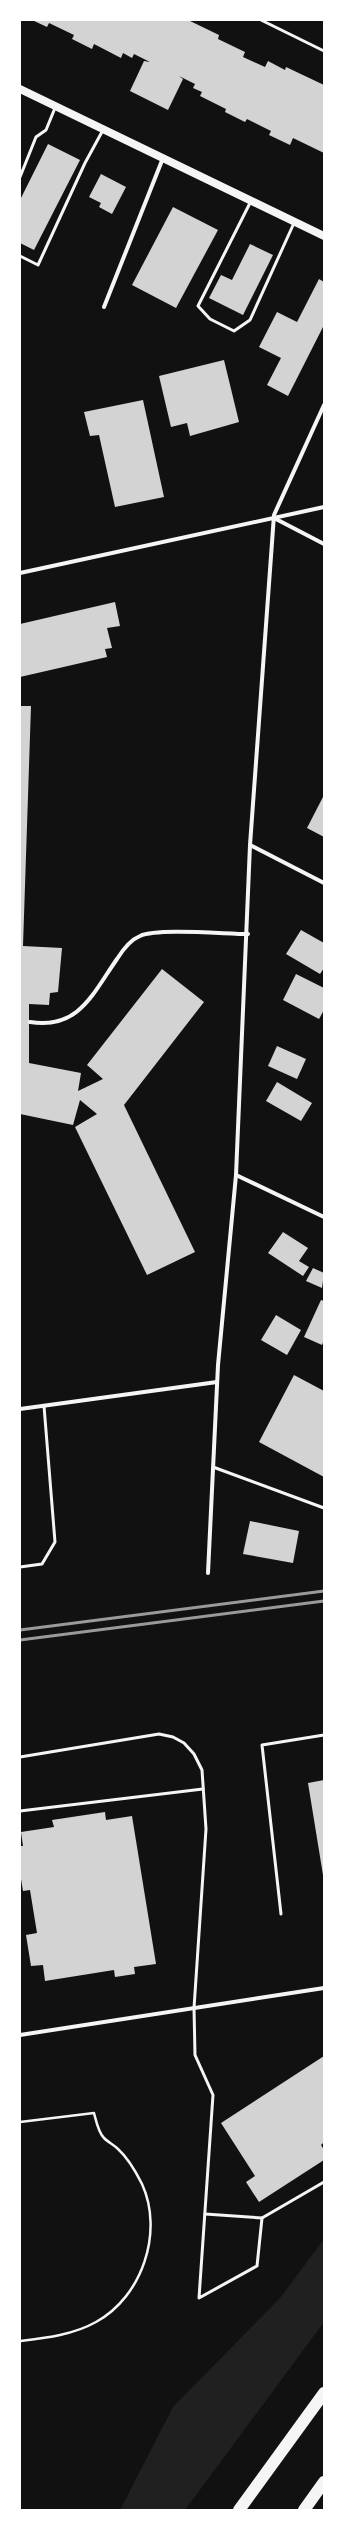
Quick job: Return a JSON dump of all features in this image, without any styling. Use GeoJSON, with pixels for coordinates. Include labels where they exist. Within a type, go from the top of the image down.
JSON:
{"type":"FeatureCollection","features":[{"type":"Feature","properties":{"kind":"highway"},"geometry":{"type":"LineString","coordinates":[[239,2510],[324,2393]]}},
{"type":"Feature","properties":{"kind":"highway"},"geometry":{"type":"LineString","coordinates":[[304,2510],[324,2482]]}},
{"type":"Feature","properties":{"kind":"main road"},"geometry":{"type":"LineString","coordinates":[[20,89],[324,236]]}},
{"type":"Feature","properties":{"kind":"street"},"geometry":{"type":"LineString","coordinates":[[104,307],[163,158]]}},
{"type":"Feature","properties":{"kind":"street"},"geometry":{"type":"LineString","coordinates":[[208,1573],[217,1382],[236,1175],[248,934],[250,845],[274,518],[324,405]]}},
{"type":"Feature","properties":{"kind":"street"},"geometry":{"type":"LineString","coordinates":[[20,573],[324,507]]}},
{"type":"Feature","properties":{"kind":"street"},"geometry":{"type":"LineString","coordinates":[[274,518],[324,544]]}},
{"type":"Feature","properties":{"kind":"street"},"geometry":{"type":"LineString","coordinates":[[250,845],[324,883]]}},
{"type":"Feature","properties":{"kind":"street"},"geometry":{"type":"LineString","coordinates":[[30,1022],[46,1024],[64,1021],[81,1010],[124,948],[140,936],[155,933],[248,934]]}},
{"type":"Feature","properties":{"kind":"street"},"geometry":{"type":"LineString","coordinates":[[236,1175],[324,1217]]}},
{"type":"Feature","properties":{"kind":"street"},"geometry":{"type":"LineString","coordinates":[[20,1409],[217,1382]]}},
{"type":"Feature","properties":{"kind":"street"},"geometry":{"type":"LineString","coordinates":[[20,2035],[324,1988]]}},
{"type":"Feature","properties":{"kind":"lane"},"geometry":{"type":"LineString","coordinates":[[261,20],[324,51]]}},
{"type":"Feature","properties":{"kind":"lane"},"geometry":{"type":"LineString","coordinates":[[20,177],[36,137],[46,130],[56,106]]}},
{"type":"Feature","properties":{"kind":"lane"},"geometry":{"type":"LineString","coordinates":[[20,256],[38,265],[85,163],[104,130]]}},
{"type":"Feature","properties":{"kind":"lane"},"geometry":{"type":"LineString","coordinates":[[251,201],[198,306],[210,319],[234,331],[250,320],[295,222]]}},
{"type":"Feature","properties":{"kind":"lane"},"geometry":{"type":"LineString","coordinates":[[20,1567],[42,1564],[55,1542],[44,1406]]}},
{"type":"Feature","properties":{"kind":"lane"},"geometry":{"type":"LineString","coordinates":[[213,1467],[324,1508]]}},
{"type":"Feature","properties":{"kind":"lane"},"geometry":{"type":"LineString","coordinates":[[20,1757],[159,1734],[173,1737],[184,1742],[194,1754],[202,1770],[206,1829],[194,2008],[195,2055],[213,2095],[199,2298],[257,2266],[262,2218]]}},
{"type":"Feature","properties":{"kind":"lane"},"geometry":{"type":"LineString","coordinates":[[281,1914],[262,1745],[324,1735]]}},
{"type":"Feature","properties":{"kind":"lane"},"geometry":{"type":"LineString","coordinates":[[20,1811],[203,1789]]}},
{"type":"Feature","properties":{"kind":"lane"},"geometry":{"type":"LineString","coordinates":[[205,2214],[262,2218],[324,2182]]}},
{"type":"Feature","properties":{"kind":"path"},"geometry":{"type":"LineString","coordinates":[[20,2122],[94,2113],[103,2138],[119,2150],[137,2173],[143,2187],[150,2215],[146,2261],[125,2298],[97,2322],[60,2336],[20,2341]]}},
{"type":"Feature","properties":{"kind":"shaded area"},"geometry":{"type":"Polygon","coordinates":[[[324,2239],[324,2322],[185,2510],[120,2510],[173,2407],[280,2298],[324,2239]]]}},
{"type":"Feature","properties":{"kind":"building"},"geometry":{"type":"Polygon","coordinates":[[[32,20],[188,20],[219,35],[218,39],[245,52],[243,57],[265,67],[268,61],[285,70],[286,67],[324,85],[324,153],[293,138],[290,145],[269,135],[271,131],[247,119],[245,122],[225,112],[226,109],[200,96],[202,92],[193,88],[195,84],[179,76],[183,79],[168,110],[130,91],[144,61],[150,62],[134,54],[132,58],[123,53],[121,58],[94,44],[92,49],[72,39],[74,35],[49,23],[47,27],[32,20]]]}},
{"type":"Feature","properties":{"kind":"building"},"geometry":{"type":"Polygon","coordinates":[[[48,144],[80,160],[34,250],[20,243],[20,200],[48,144]]]}},
{"type":"Feature","properties":{"kind":"building"},"geometry":{"type":"Polygon","coordinates":[[[101,174],[126,187],[112,214],[99,207],[101,203],[89,197],[101,174]]]}},
{"type":"Feature","properties":{"kind":"building"},"geometry":{"type":"Polygon","coordinates":[[[173,207],[218,230],[176,308],[132,285],[173,207]]]}},
{"type":"Feature","properties":{"kind":"building"},"geometry":{"type":"Polygon","coordinates":[[[250,244],[273,255],[243,315],[209,298],[221,275],[232,280],[250,244]]]}},
{"type":"Feature","properties":{"kind":"building"},"geometry":{"type":"Polygon","coordinates":[[[319,279],[324,282],[324,325],[288,396],[267,385],[281,358],[259,347],[277,312],[297,322],[319,279]]]}},
{"type":"Feature","properties":{"kind":"building"},"geometry":{"type":"Polygon","coordinates":[[[224,360],[239,422],[190,436],[187,423],[171,427],[159,376],[224,360]]]}},
{"type":"Feature","properties":{"kind":"building"},"geometry":{"type":"Polygon","coordinates":[[[143,400],[164,497],[115,507],[99,435],[90,436],[84,412],[143,400]]]}},
{"type":"Feature","properties":{"kind":"building"},"geometry":{"type":"Polygon","coordinates":[[[115,602],[120,626],[107,628],[112,648],[105,649],[107,657],[20,677],[20,624],[115,602]]]}},
{"type":"Feature","properties":{"kind":"building"},"geometry":{"type":"Polygon","coordinates":[[[20,706],[31,706],[23,946],[62,948],[58,992],[50,993],[49,1005],[29,1004],[29,1063],[81,1073],[78,1091],[103,1079],[87,1065],[162,969],[204,1002],[124,1105],[195,1252],[147,1275],[75,1127],[97,1114],[80,1100],[73,1125],[20,1114],[20,706]]]}},
{"type":"Feature","properties":{"kind":"building"},"geometry":{"type":"Polygon","coordinates":[[[324,795],[324,837],[307,828],[324,795]]]}},
{"type":"Feature","properties":{"kind":"building"},"geometry":{"type":"Polygon","coordinates":[[[301,930],[324,943],[324,968],[320,974],[286,954],[301,930]]]}},
{"type":"Feature","properties":{"kind":"building"},"geometry":{"type":"Polygon","coordinates":[[[296,974],[324,988],[324,1010],[319,1019],[283,1000],[296,974]]]}},
{"type":"Feature","properties":{"kind":"building"},"geometry":{"type":"Polygon","coordinates":[[[277,1046],[306,1059],[297,1079],[268,1066],[277,1046]]]}},
{"type":"Feature","properties":{"kind":"building"},"geometry":{"type":"Polygon","coordinates":[[[277,1082],[312,1103],[301,1121],[266,1101],[277,1082]]]}},
{"type":"Feature","properties":{"kind":"building"},"geometry":{"type":"Polygon","coordinates":[[[283,1232],[308,1248],[299,1261],[309,1267],[303,1276],[268,1253],[283,1232]]]}},
{"type":"Feature","properties":{"kind":"building"},"geometry":{"type":"Polygon","coordinates":[[[313,1268],[324,1273],[322,1288],[306,1281],[313,1268]]]}},
{"type":"Feature","properties":{"kind":"building"},"geometry":{"type":"Polygon","coordinates":[[[321,1300],[324,1301],[324,1340],[322,1345],[304,1337],[321,1300]]]}},
{"type":"Feature","properties":{"kind":"building"},"geometry":{"type":"Polygon","coordinates":[[[276,1315],[301,1330],[287,1355],[261,1340],[276,1315]]]}},
{"type":"Feature","properties":{"kind":"building"},"geometry":{"type":"Polygon","coordinates":[[[294,1375],[324,1391],[324,1477],[259,1442],[294,1375]]]}},
{"type":"Feature","properties":{"kind":"building"},"geometry":{"type":"Polygon","coordinates":[[[250,1521],[299,1531],[293,1563],[243,1554],[250,1521]]]}},
{"type":"Feature","properties":{"kind":"building"},"geometry":{"type":"Polygon","coordinates":[[[324,1780],[324,1875],[323,1875],[308,1783],[324,1780]]]}},
{"type":"Feature","properties":{"kind":"building"},"geometry":{"type":"Polygon","coordinates":[[[105,1812],[106,1820],[132,1816],[156,1964],[134,1967],[135,1974],[115,1977],[114,1970],[45,1981],[43,1965],[31,1966],[26,1935],[37,1933],[30,1890],[23,1891],[20,1873],[20,1846],[23,1846],[21,1832],[54,1827],[52,1820],[105,1812]]]}},
{"type":"Feature","properties":{"kind":"building"},"geometry":{"type":"Polygon","coordinates":[[[324,2056],[324,2142],[321,2145],[324,2150],[324,2160],[259,2202],[246,2182],[255,2176],[221,2123],[324,2056]]]}},
{"type":"Feature","properties":{"kind":"railway"},"geometry":{"type":"LineString","coordinates":[[20,1630],[324,1591]]}},
{"type":"Feature","properties":{"kind":"railway"},"geometry":{"type":"LineString","coordinates":[[20,1640],[324,1601]]}}]}
